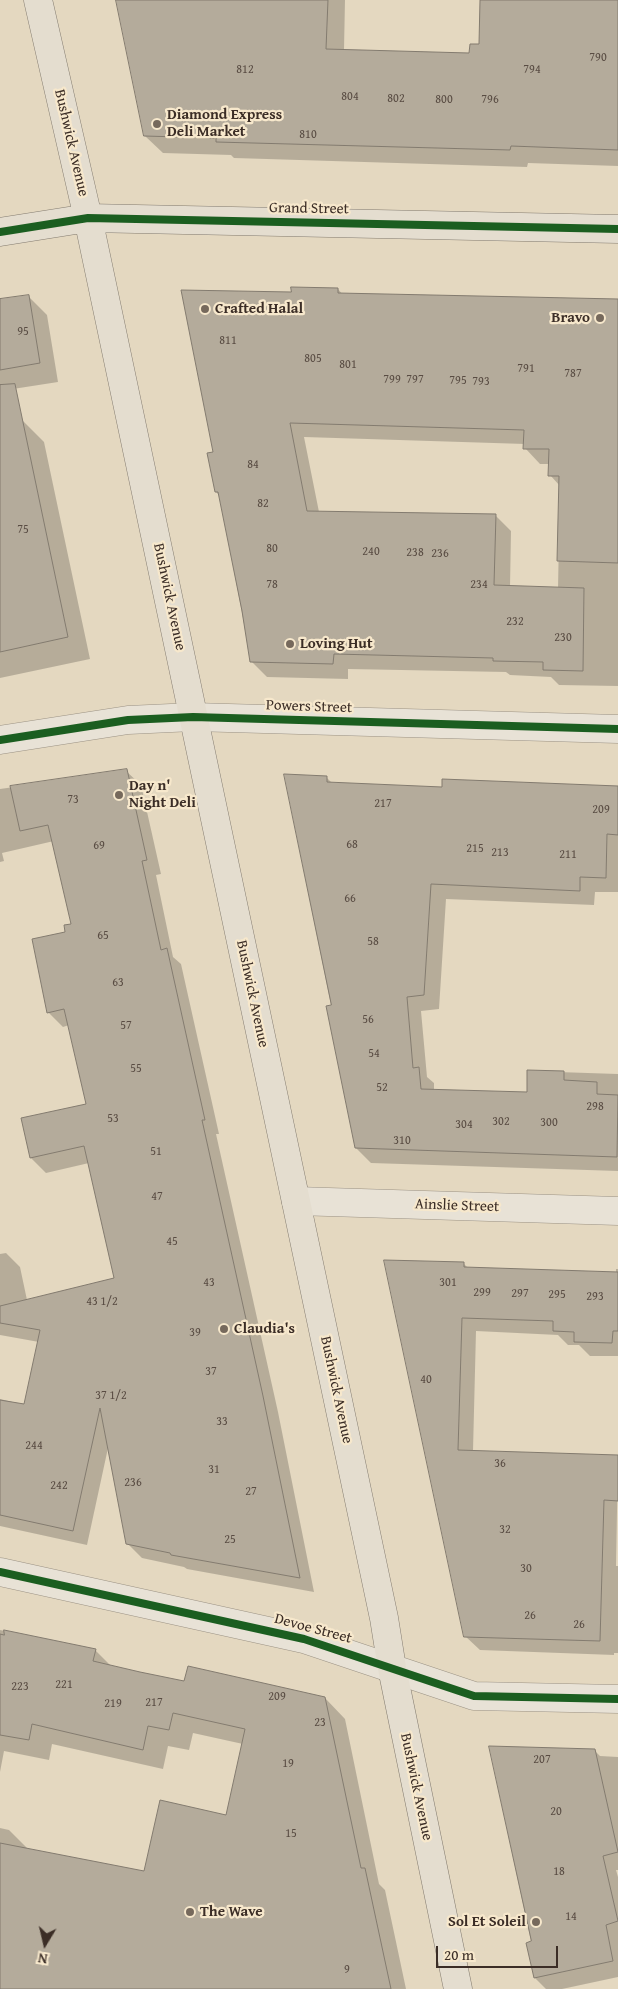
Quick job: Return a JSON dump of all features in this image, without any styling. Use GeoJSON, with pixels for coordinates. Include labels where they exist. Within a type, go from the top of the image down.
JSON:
{"type":"FeatureCollection","features":[{"type":"Feature","properties":{"kind":"main road","name":"Bushwick Avenue"},"geometry":{"type":"LineString","coordinates":[[38,0],[88,218],[296,1201],[384,1618],[392,1668],[458,1989]]}},
{"type":"Feature","properties":{"kind":"main road","name":"Grand Street"},"geometry":{"type":"LineString","coordinates":[[0,232],[88,218],[618,229]]}},
{"type":"Feature","properties":{"kind":"street","name":"Powers Street"},"geometry":{"type":"LineString","coordinates":[[0,740],[128,720],[193,717],[618,729]]}},
{"type":"Feature","properties":{"kind":"street","name":"Ainslie Street"},"geometry":{"type":"LineString","coordinates":[[296,1201],[618,1211]]}},
{"type":"Feature","properties":{"kind":"street","name":"Devoe Street"},"geometry":{"type":"LineString","coordinates":[[0,1572],[304,1639],[474,1696],[618,1699]]}},
{"type":"Feature","properties":{"kind":"building"},"geometry":{"type":"Polygon","coordinates":[[[116,0],[328,0],[326,49],[469,53],[470,44],[479,44],[480,0],[618,0],[618,150],[511,146],[510,150],[216,142],[216,138],[144,136],[116,0]]]}},
{"type":"Feature","properties":{"kind":"building"},"geometry":{"type":"Polygon","coordinates":[[[291,287],[338,288],[338,293],[618,299],[618,563],[557,561],[559,476],[548,476],[549,449],[523,449],[524,430],[290,423],[307,511],[496,514],[494,585],[584,588],[583,671],[543,670],[543,662],[493,661],[493,658],[334,654],[333,664],[250,662],[242,611],[218,492],[215,492],[207,453],[213,452],[181,290],[291,292],[291,287]]]}},
{"type":"Feature","properties":{"kind":"building"},"geometry":{"type":"Polygon","coordinates":[[[29,295],[40,363],[0,370],[0,299],[29,295]]]}},
{"type":"Feature","properties":{"kind":"building"},"geometry":{"type":"Polygon","coordinates":[[[15,384],[68,637],[0,652],[0,385],[15,384]]]}},
{"type":"Feature","properties":{"kind":"building"},"geometry":{"type":"Polygon","coordinates":[[[127,769],[147,860],[142,861],[161,950],[167,948],[205,1120],[202,1120],[263,1396],[300,1578],[171,1555],[170,1553],[126,1544],[100,1408],[73,1531],[0,1515],[0,1400],[24,1404],[40,1330],[0,1323],[0,1306],[114,1278],[84,1146],[30,1158],[21,1118],[86,1104],[64,1009],[47,1013],[32,939],[65,932],[64,925],[71,924],[48,825],[20,831],[10,786],[127,769]]]}},
{"type":"Feature","properties":{"kind":"building"},"geometry":{"type":"Polygon","coordinates":[[[284,774],[327,776],[327,782],[442,787],[442,779],[618,786],[618,835],[607,834],[606,878],[580,877],[580,891],[431,884],[424,995],[407,997],[413,1068],[419,1067],[421,1089],[527,1092],[527,1070],[564,1071],[564,1080],[597,1082],[597,1094],[618,1095],[617,1157],[355,1148],[326,1006],[331,1005],[284,774]]]}},
{"type":"Feature","properties":{"kind":"building"},"geometry":{"type":"Polygon","coordinates":[[[384,1260],[464,1262],[464,1267],[618,1272],[618,1331],[613,1331],[612,1343],[574,1342],[574,1332],[553,1331],[553,1321],[462,1318],[458,1450],[618,1455],[618,1501],[604,1500],[600,1641],[464,1637],[384,1260]]]}},
{"type":"Feature","properties":{"kind":"building"},"geometry":{"type":"Polygon","coordinates":[[[4,1630],[96,1649],[93,1661],[140,1672],[184,1681],[188,1666],[325,1697],[361,1868],[365,1868],[391,1989],[0,1989],[0,1843],[144,1871],[160,1800],[226,1815],[245,1729],[173,1713],[169,1730],[148,1726],[143,1750],[32,1724],[29,1740],[0,1735],[0,1634],[4,1635],[4,1630]]]}},
{"type":"Feature","properties":{"kind":"building"},"geometry":{"type":"Polygon","coordinates":[[[489,1746],[595,1749],[618,1852],[603,1856],[618,1921],[606,1925],[613,1961],[534,1978],[526,1943],[531,1941],[489,1746]]]}},
{"type":"Feature","properties":{"kind":"cycle path"},"geometry":{"type":"LineString","coordinates":[[0,232],[88,218],[618,229]]}},
{"type":"Feature","properties":{"kind":"cycle path"},"geometry":{"type":"LineString","coordinates":[[0,740],[128,720],[193,717],[618,729]]}},
{"type":"Feature","properties":{"kind":"cycle path"},"geometry":{"type":"LineString","coordinates":[[0,1572],[304,1639],[474,1696],[618,1699]]}},
{"type":"Feature","properties":{"kind":"place","name":"Diamond Express Deli Market"},"geometry":{"type":"Point","coordinates":[157,124]}},
{"type":"Feature","properties":{"kind":"place","name":"Crafted Halal"},"geometry":{"type":"Point","coordinates":[205,309]}},
{"type":"Feature","properties":{"kind":"place","name":"Bravo"},"geometry":{"type":"Point","coordinates":[600,318]}},
{"type":"Feature","properties":{"kind":"place","name":"Loving Hut"},"geometry":{"type":"Point","coordinates":[290,644]}},
{"type":"Feature","properties":{"kind":"place","name":"Day n' Night Deli"},"geometry":{"type":"Point","coordinates":[119,795]}},
{"type":"Feature","properties":{"kind":"place","name":"Claudia's"},"geometry":{"type":"Point","coordinates":[224,1329]}},
{"type":"Feature","properties":{"kind":"place","name":"The Wave"},"geometry":{"type":"Point","coordinates":[190,1912]}},
{"type":"Feature","properties":{"kind":"place","name":"Sol Et Soleil"},"geometry":{"type":"Point","coordinates":[536,1922]}}]}
